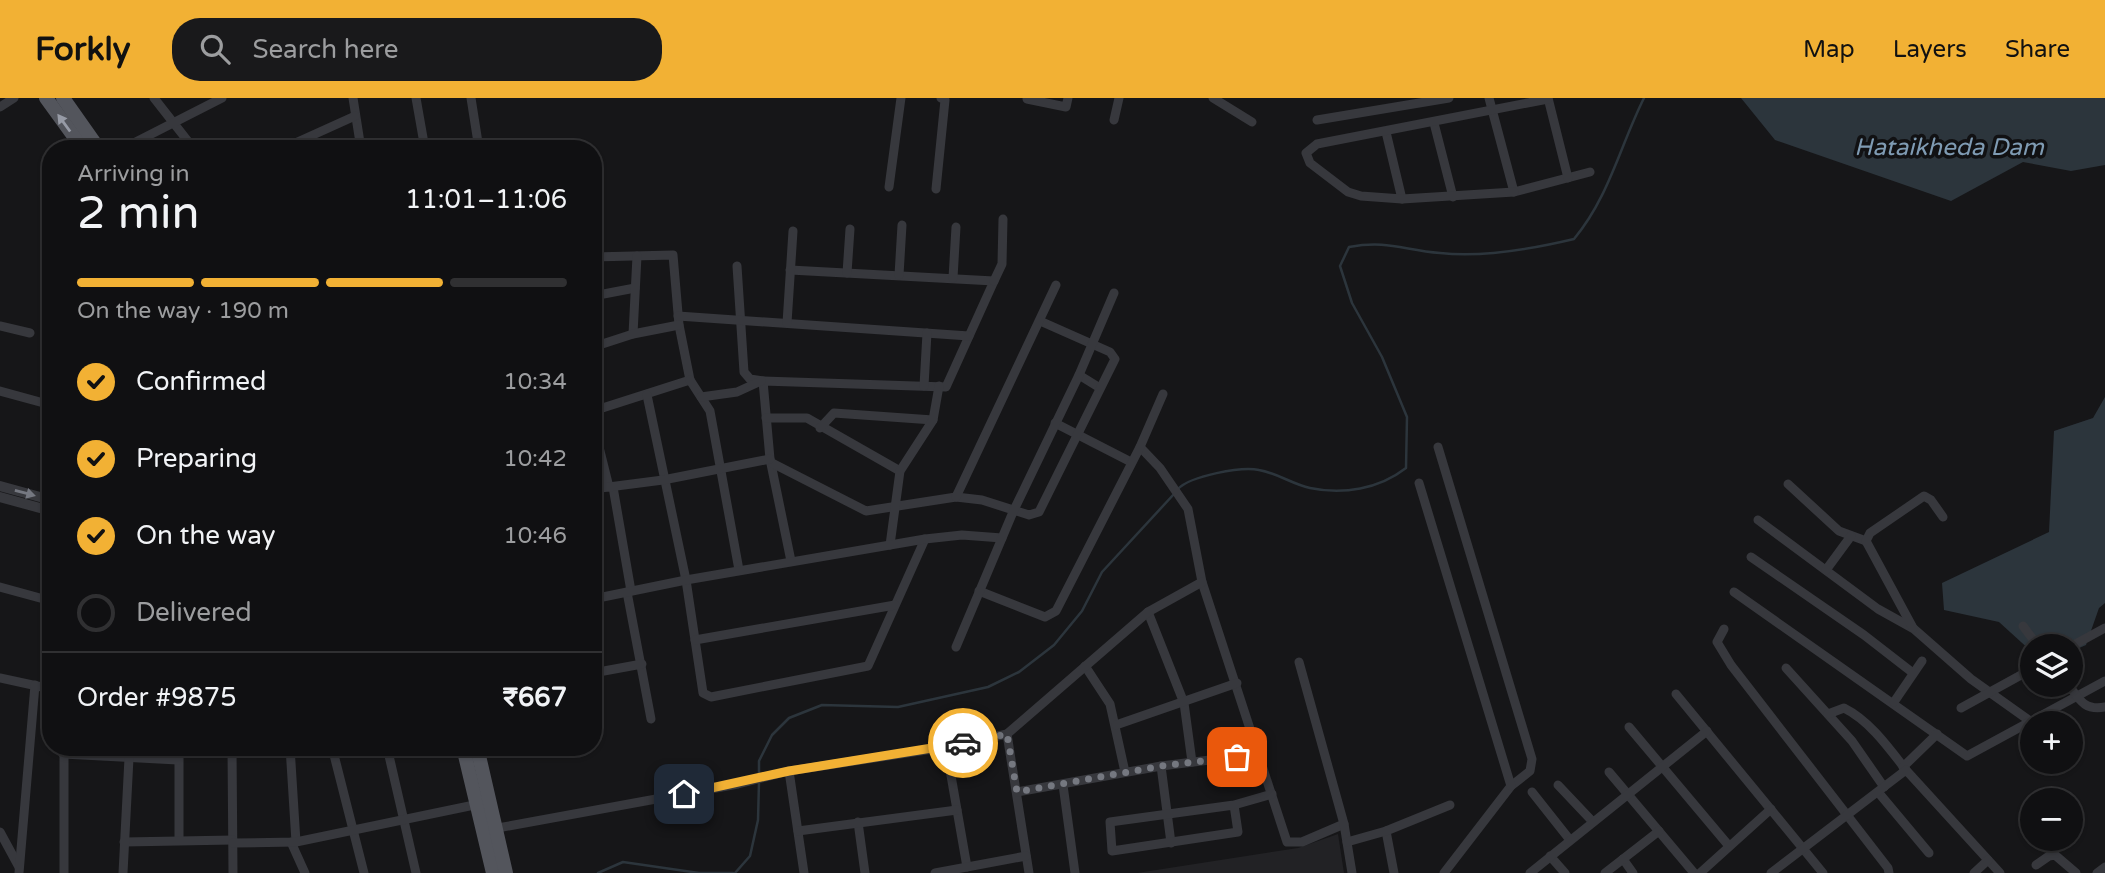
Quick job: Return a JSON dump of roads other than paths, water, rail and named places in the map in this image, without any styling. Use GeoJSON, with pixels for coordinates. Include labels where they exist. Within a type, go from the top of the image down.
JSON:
{"type":"FeatureCollection","features":[{"type":"Feature","properties":{"kind":"main road"},"geometry":{"type":"LineString","coordinates":[[46,98],[76,140]]}},
{"type":"Feature","properties":{"kind":"main road"},"geometry":{"type":"LineString","coordinates":[[63,98],[93,140]]}},
{"type":"Feature","properties":{"kind":"main road"},"geometry":{"type":"LineString","coordinates":[[467,756],[477,776]]}},
{"type":"Feature","properties":{"kind":"main road"},"geometry":{"type":"LineString","coordinates":[[477,756],[477,776],[489,829],[493,873]]}},
{"type":"Feature","properties":{"kind":"main road"},"geometry":{"type":"LineString","coordinates":[[489,829],[506,873]]}},
{"type":"Feature","properties":{"kind":"street"},"geometry":{"type":"LineString","coordinates":[[0,107],[14,98]]}},
{"type":"Feature","properties":{"kind":"street"},"geometry":{"type":"LineString","coordinates":[[154,98],[188,140]]}},
{"type":"Feature","properties":{"kind":"street"},"geometry":{"type":"LineString","coordinates":[[139,140],[222,98]]}},
{"type":"Feature","properties":{"kind":"street"},"geometry":{"type":"LineString","coordinates":[[353,98],[359,140]]}},
{"type":"Feature","properties":{"kind":"street"},"geometry":{"type":"LineString","coordinates":[[416,98],[423,140]]}},
{"type":"Feature","properties":{"kind":"street"},"geometry":{"type":"LineString","coordinates":[[471,98],[478,140]]}},
{"type":"Feature","properties":{"kind":"street"},"geometry":{"type":"LineString","coordinates":[[889,187],[901,98]]}},
{"type":"Feature","properties":{"kind":"street"},"geometry":{"type":"LineString","coordinates":[[936,189],[945,100],[942,98]]}},
{"type":"Feature","properties":{"kind":"street"},"geometry":{"type":"LineString","coordinates":[[1027,101],[1066,107],[1068,98]]}},
{"type":"Feature","properties":{"kind":"street"},"geometry":{"type":"LineString","coordinates":[[1114,120],[1119,98]]}},
{"type":"Feature","properties":{"kind":"street"},"geometry":{"type":"LineString","coordinates":[[1213,98],[1252,122]]}},
{"type":"Feature","properties":{"kind":"street"},"geometry":{"type":"LineString","coordinates":[[1385,98],[1388,108]]}},
{"type":"Feature","properties":{"kind":"street"},"geometry":{"type":"LineString","coordinates":[[1317,120],[1450,98]]}},
{"type":"Feature","properties":{"kind":"street"},"geometry":{"type":"LineString","coordinates":[[1489,98],[1514,192]]}},
{"type":"Feature","properties":{"kind":"street"},"geometry":{"type":"LineString","coordinates":[[1568,178],[1548,99],[1317,144],[1308,149],[1306,158],[1348,192],[1402,198],[1514,192],[1568,178],[1590,172]]}},
{"type":"Feature","properties":{"kind":"street"},"geometry":{"type":"LineString","coordinates":[[304,140],[355,117]]}},
{"type":"Feature","properties":{"kind":"street"},"geometry":{"type":"LineString","coordinates":[[1434,123],[1453,197]]}},
{"type":"Feature","properties":{"kind":"street"},"geometry":{"type":"LineString","coordinates":[[1386,132],[1402,198]]}},
{"type":"Feature","properties":{"kind":"street"},"geometry":{"type":"LineString","coordinates":[[737,265],[744,372],[750,379],[758,382],[946,387],[1002,264],[1003,219]]}},
{"type":"Feature","properties":{"kind":"street"},"geometry":{"type":"LineString","coordinates":[[899,275],[902,225]]}},
{"type":"Feature","properties":{"kind":"street"},"geometry":{"type":"LineString","coordinates":[[953,278],[956,227]]}},
{"type":"Feature","properties":{"kind":"street"},"geometry":{"type":"LineString","coordinates":[[847,273],[850,229]]}},
{"type":"Feature","properties":{"kind":"street"},"geometry":{"type":"LineString","coordinates":[[787,323],[793,231]]}},
{"type":"Feature","properties":{"kind":"street"},"geometry":{"type":"LineString","coordinates":[[602,257],[673,255],[679,321],[690,380],[710,411],[739,570]]}},
{"type":"Feature","properties":{"kind":"street"},"geometry":{"type":"LineString","coordinates":[[633,334],[637,256]]}},
{"type":"Feature","properties":{"kind":"street"},"geometry":{"type":"LineString","coordinates":[[790,270],[994,281]]}},
{"type":"Feature","properties":{"kind":"street"},"geometry":{"type":"LineString","coordinates":[[956,497],[1056,285]]}},
{"type":"Feature","properties":{"kind":"street"},"geometry":{"type":"LineString","coordinates":[[602,294],[635,288]]}},
{"type":"Feature","properties":{"kind":"street"},"geometry":{"type":"LineString","coordinates":[[956,647],[1013,512],[1079,376],[1114,293]]}},
{"type":"Feature","properties":{"kind":"street"},"geometry":{"type":"LineString","coordinates":[[602,344],[679,321],[787,323],[969,335]]}},
{"type":"Feature","properties":{"kind":"street"},"geometry":{"type":"LineString","coordinates":[[602,488],[771,461],[866,510],[894,509],[956,497],[982,500],[1029,516],[1039,512],[1115,359],[1110,352],[1040,321]]}},
{"type":"Feature","properties":{"kind":"street"},"geometry":{"type":"LineString","coordinates":[[0,326],[30,333]]}},
{"type":"Feature","properties":{"kind":"street"},"geometry":{"type":"LineString","coordinates":[[924,386],[927,333]]}},
{"type":"Feature","properties":{"kind":"street"},"geometry":{"type":"LineString","coordinates":[[1079,376],[1100,388]]}},
{"type":"Feature","properties":{"kind":"street"},"geometry":{"type":"LineString","coordinates":[[602,408],[690,380]]}},
{"type":"Feature","properties":{"kind":"street"},"geometry":{"type":"LineString","coordinates":[[758,382],[764,396],[771,461],[792,561]]}},
{"type":"Feature","properties":{"kind":"street"},"geometry":{"type":"LineString","coordinates":[[701,397],[737,392],[758,382]]}},
{"type":"Feature","properties":{"kind":"street"},"geometry":{"type":"LineString","coordinates":[[890,545],[900,471],[933,420],[939,386]]}},
{"type":"Feature","properties":{"kind":"street"},"geometry":{"type":"LineString","coordinates":[[0,391],[42,403]]}},
{"type":"Feature","properties":{"kind":"street"},"geometry":{"type":"LineString","coordinates":[[979,591],[1045,617],[1056,611],[1140,447],[1163,394]]}},
{"type":"Feature","properties":{"kind":"street"},"geometry":{"type":"LineString","coordinates":[[648,395],[663,480],[686,580],[702,693],[711,697],[868,666],[925,539]]}},
{"type":"Feature","properties":{"kind":"street"},"geometry":{"type":"LineString","coordinates":[[820,428],[834,413],[933,420]]}},
{"type":"Feature","properties":{"kind":"street"},"geometry":{"type":"LineString","coordinates":[[766,418],[807,418],[820,428],[900,471]]}},
{"type":"Feature","properties":{"kind":"street"},"geometry":{"type":"LineString","coordinates":[[1055,423],[1131,462]]}},
{"type":"Feature","properties":{"kind":"street"},"geometry":{"type":"LineString","coordinates":[[1140,447],[1160,468],[1188,509],[1202,582],[1287,842],[1302,842],[1344,824]]}},
{"type":"Feature","properties":{"kind":"street"},"geometry":{"type":"LineString","coordinates":[[1438,447],[1532,759],[1530,771],[1511,786],[1444,873]]}},
{"type":"Feature","properties":{"kind":"street"},"geometry":{"type":"LineString","coordinates":[[602,456],[611,487],[651,719]]}},
{"type":"Feature","properties":{"kind":"street"},"geometry":{"type":"LineString","coordinates":[[1419,483],[1511,786]]}},
{"type":"Feature","properties":{"kind":"street"},"geometry":{"type":"LineString","coordinates":[[1788,484],[1839,531],[1866,541],[1914,629]]}},
{"type":"Feature","properties":{"kind":"street"},"geometry":{"type":"LineString","coordinates":[[0,486],[42,498]]}},
{"type":"Feature","properties":{"kind":"street"},"geometry":{"type":"LineString","coordinates":[[1866,541],[1870,533],[1924,496],[1931,500],[1943,517]]}},
{"type":"Feature","properties":{"kind":"street"},"geometry":{"type":"LineString","coordinates":[[0,498],[42,509]]}},
{"type":"Feature","properties":{"kind":"street"},"geometry":{"type":"LineString","coordinates":[[1758,520],[1878,609],[1914,629],[2020,714]]}},
{"type":"Feature","properties":{"kind":"street"},"geometry":{"type":"LineString","coordinates":[[602,597],[739,570],[925,539],[962,535],[1002,538]]}},
{"type":"Feature","properties":{"kind":"street"},"geometry":{"type":"LineString","coordinates":[[1826,570],[1851,536]]}},
{"type":"Feature","properties":{"kind":"street"},"geometry":{"type":"LineString","coordinates":[[1751,557],[1864,635],[1913,673]]}},
{"type":"Feature","properties":{"kind":"street"},"geometry":{"type":"LineString","coordinates":[[489,829],[738,784],[789,771],[946,747],[1007,734],[1148,612],[1202,582]]}},
{"type":"Feature","properties":{"kind":"street"},"geometry":{"type":"LineString","coordinates":[[0,587],[42,599]]}},
{"type":"Feature","properties":{"kind":"street"},"geometry":{"type":"LineString","coordinates":[[1734,592],[1894,702],[1967,756],[2020,727]]}},
{"type":"Feature","properties":{"kind":"street"},"geometry":{"type":"LineString","coordinates":[[695,640],[895,605]]}},
{"type":"Feature","properties":{"kind":"street"},"geometry":{"type":"LineString","coordinates":[[1148,612],[1184,703],[1192,762]]}},
{"type":"Feature","properties":{"kind":"street"},"geometry":{"type":"LineString","coordinates":[[2023,626],[2029,634]]}},
{"type":"Feature","properties":{"kind":"street"},"geometry":{"type":"LineString","coordinates":[[2083,640],[2105,628]]}},
{"type":"Feature","properties":{"kind":"street"},"geometry":{"type":"LineString","coordinates":[[1724,629],[1717,642],[1731,665],[1888,868],[1889,873]]}},
{"type":"Feature","properties":{"kind":"street"},"geometry":{"type":"LineString","coordinates":[[1894,702],[1922,661]]}},
{"type":"Feature","properties":{"kind":"street"},"geometry":{"type":"LineString","coordinates":[[1299,662],[1344,824],[1352,873]]}},
{"type":"Feature","properties":{"kind":"street"},"geometry":{"type":"LineString","coordinates":[[602,671],[642,664]]}},
{"type":"Feature","properties":{"kind":"street"},"geometry":{"type":"LineString","coordinates":[[1085,666],[1110,704],[1125,772]]}},
{"type":"Feature","properties":{"kind":"street"},"geometry":{"type":"LineString","coordinates":[[1786,668],[1828,713],[1929,853]]}},
{"type":"Feature","properties":{"kind":"street"},"geometry":{"type":"LineString","coordinates":[[1961,708],[2020,674]]}},
{"type":"Feature","properties":{"kind":"street"},"geometry":{"type":"LineString","coordinates":[[0,678],[42,686]]}},
{"type":"Feature","properties":{"kind":"street"},"geometry":{"type":"LineString","coordinates":[[2083,693],[2105,681]]}},
{"type":"Feature","properties":{"kind":"street"},"geometry":{"type":"LineString","coordinates":[[1116,725],[1237,683]]}},
{"type":"Feature","properties":{"kind":"street"},"geometry":{"type":"LineString","coordinates":[[19,870],[35,684]]}},
{"type":"Feature","properties":{"kind":"street"},"geometry":{"type":"LineString","coordinates":[[1676,694],[1823,873]]}},
{"type":"Feature","properties":{"kind":"street"},"geometry":{"type":"LineString","coordinates":[[2049,711],[2075,697]]}},
{"type":"Feature","properties":{"kind":"street"},"geometry":{"type":"LineString","coordinates":[[2078,697],[2091,709],[2105,707]]}},
{"type":"Feature","properties":{"kind":"street"},"geometry":{"type":"LineString","coordinates":[[1828,713],[1844,708],[1854,714],[1887,745],[2000,873]]}},
{"type":"Feature","properties":{"kind":"street"},"geometry":{"type":"LineString","coordinates":[[1629,727],[1729,846]]}},
{"type":"Feature","properties":{"kind":"street"},"geometry":{"type":"LineString","coordinates":[[1530,873],[1707,731]]}},
{"type":"Feature","properties":{"kind":"street"},"geometry":{"type":"LineString","coordinates":[[1007,734],[1029,873]]}},
{"type":"Feature","properties":{"kind":"street"},"geometry":{"type":"LineString","coordinates":[[1771,873],[1881,790],[1937,734]]}},
{"type":"Feature","properties":{"kind":"street"},"geometry":{"type":"LineString","coordinates":[[946,747],[967,867]]}},
{"type":"Feature","properties":{"kind":"street"},"geometry":{"type":"LineString","coordinates":[[1017,792],[1161,766],[1259,754]]}},
{"type":"Feature","properties":{"kind":"street"},"geometry":{"type":"LineString","coordinates":[[64,756],[64,873]]}},
{"type":"Feature","properties":{"kind":"street"},"geometry":{"type":"LineString","coordinates":[[113,756],[178,760]]}},
{"type":"Feature","properties":{"kind":"street"},"geometry":{"type":"LineString","coordinates":[[178,756],[179,840]]}},
{"type":"Feature","properties":{"kind":"street"},"geometry":{"type":"LineString","coordinates":[[232,756],[233,873]]}},
{"type":"Feature","properties":{"kind":"street"},"geometry":{"type":"LineString","coordinates":[[290,756],[293,842],[305,873]]}},
{"type":"Feature","properties":{"kind":"street"},"geometry":{"type":"LineString","coordinates":[[334,756],[364,873]]}},
{"type":"Feature","properties":{"kind":"street"},"geometry":{"type":"LineString","coordinates":[[389,756],[416,873]]}},
{"type":"Feature","properties":{"kind":"street"},"geometry":{"type":"LineString","coordinates":[[122,873],[129,758]]}},
{"type":"Feature","properties":{"kind":"street"},"geometry":{"type":"LineString","coordinates":[[1161,766],[1171,844]]}},
{"type":"Feature","properties":{"kind":"street"},"geometry":{"type":"LineString","coordinates":[[789,771],[804,873]]}},
{"type":"Feature","properties":{"kind":"street"},"geometry":{"type":"LineString","coordinates":[[1609,772],[1694,873]]}},
{"type":"Feature","properties":{"kind":"street"},"geometry":{"type":"LineString","coordinates":[[1063,785],[1075,873]]}},
{"type":"Feature","properties":{"kind":"street"},"geometry":{"type":"LineString","coordinates":[[1558,785],[1593,822]]}},
{"type":"Feature","properties":{"kind":"street"},"geometry":{"type":"LineString","coordinates":[[1532,792],[1570,840]]}},
{"type":"Feature","properties":{"kind":"street"},"geometry":{"type":"LineString","coordinates":[[1234,805],[1238,832],[1112,851],[1110,821],[1166,816],[1234,805],[1272,794]]}},
{"type":"Feature","properties":{"kind":"street"},"geometry":{"type":"LineString","coordinates":[[124,842],[293,842],[353,832],[483,803]]}},
{"type":"Feature","properties":{"kind":"street"},"geometry":{"type":"LineString","coordinates":[[1347,842],[1386,831],[1450,805]]}},
{"type":"Feature","properties":{"kind":"street"},"geometry":{"type":"LineString","coordinates":[[1700,873],[1771,809]]}},
{"type":"Feature","properties":{"kind":"street"},"geometry":{"type":"LineString","coordinates":[[798,831],[957,810]]}},
{"type":"Feature","properties":{"kind":"street"},"geometry":{"type":"LineString","coordinates":[[858,822],[865,873]]}},
{"type":"Feature","properties":{"kind":"street"},"geometry":{"type":"LineString","coordinates":[[1386,831],[1394,873]]}},
{"type":"Feature","properties":{"kind":"street"},"geometry":{"type":"LineString","coordinates":[[1605,873],[1659,831]]}},
{"type":"Feature","properties":{"kind":"street"},"geometry":{"type":"LineString","coordinates":[[0,832],[19,870]]}},
{"type":"Feature","properties":{"kind":"street"},"geometry":{"type":"LineString","coordinates":[[2036,865],[2055,855],[2076,873]]}},
{"type":"Feature","properties":{"kind":"street"},"geometry":{"type":"LineString","coordinates":[[935,873],[1026,856]]}},
{"type":"Feature","properties":{"kind":"street"},"geometry":{"type":"LineString","coordinates":[[1550,856],[1565,873]]}},
{"type":"Feature","properties":{"kind":"street"},"geometry":{"type":"LineString","coordinates":[[1623,859],[1633,873]]}},
{"type":"Feature","properties":{"kind":"street"},"geometry":{"type":"LineString","coordinates":[[1974,873],[1988,860]]}},
{"type":"Feature","properties":{"kind":"street"},"geometry":{"type":"LineString","coordinates":[[2098,873],[2105,867]]}},
{"type":"Feature","properties":{"kind":"water","name":"Hataikheda Dam"},"geometry":{"type":"Polygon","coordinates":[[[1741,98],[2105,98],[2105,165],[2071,171],[2023,162],[1951,201],[1775,140],[1741,98]]]}},
{"type":"Feature","properties":{"kind":"water"},"geometry":{"type":"Polygon","coordinates":[[[2105,397],[2105,603],[2099,608],[2086,645],[2083,646],[2083,634],[2020,634],[2020,641],[1999,622],[1944,610],[1942,583],[2049,532],[2054,431],[2093,418],[2105,397]]]}},
{"type":"Feature","properties":{"kind":"waterway"},"geometry":{"type":"LineString","coordinates":[[1178,489],[1204,476],[1251,469],[1310,488],[1348,490],[1384,481],[1406,468],[1407,417],[1382,357],[1352,303],[1340,266],[1349,247],[1385,245],[1440,253],[1473,254],[1524,249],[1574,239],[1605,189],[1644,98]]}},
{"type":"Feature","properties":{"kind":"waterway"},"geometry":{"type":"LineString","coordinates":[[759,775],[759,761],[772,735],[789,718],[822,705],[898,707],[988,687],[1019,672],[1054,645],[1082,611],[1102,572],[1174,494]]}},
{"type":"Feature","properties":{"kind":"waterway"},"geometry":{"type":"LineString","coordinates":[[735,873],[750,856],[758,820],[759,782]]}},
{"type":"Feature","properties":{"kind":"waterway"},"geometry":{"type":"LineString","coordinates":[[598,873],[623,862],[699,873],[733,873]]}}]}
